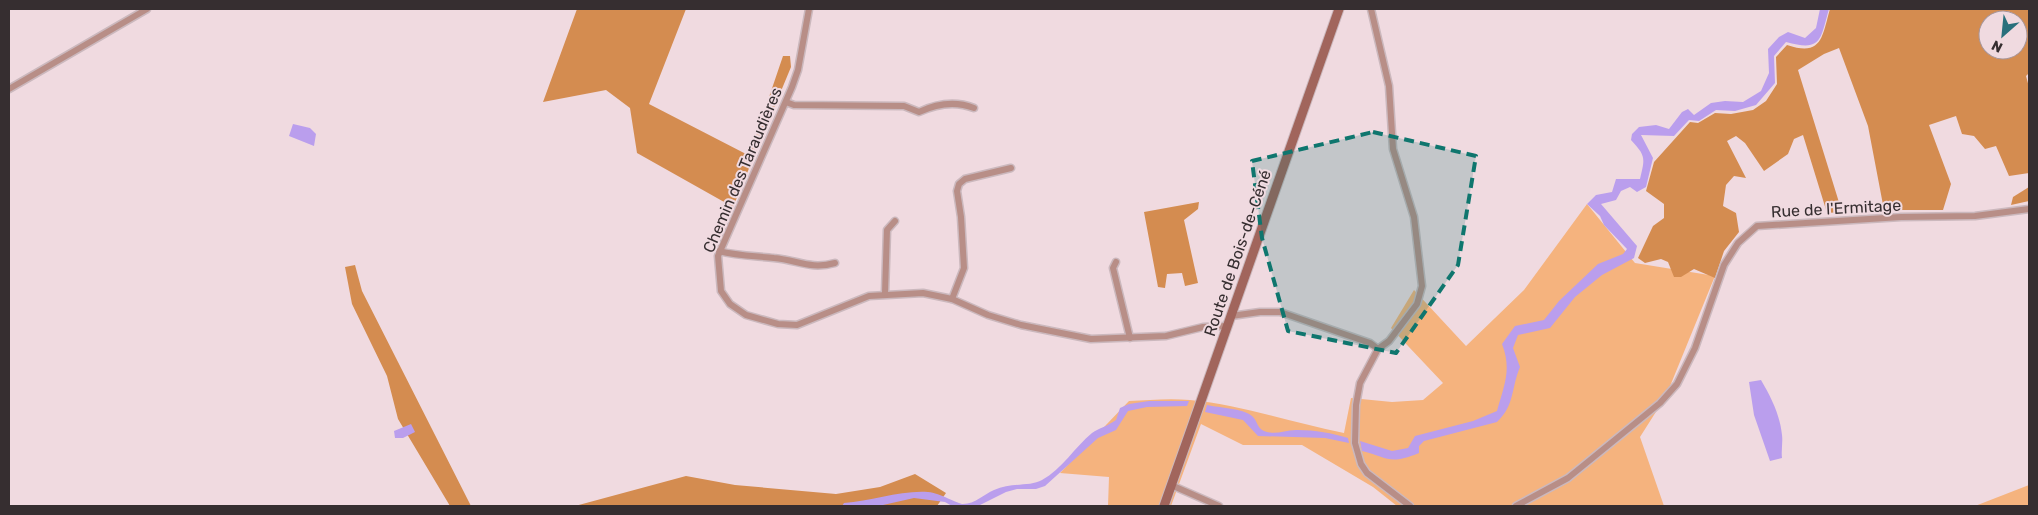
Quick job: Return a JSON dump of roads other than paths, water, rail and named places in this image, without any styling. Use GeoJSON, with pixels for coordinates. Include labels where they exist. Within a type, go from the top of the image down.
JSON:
{"type":"FeatureCollection","features":[{"type":"Feature","properties":{"kind":"street"},"geometry":{"type":"LineString","coordinates":[[9,89],[146,9]]}},
{"type":"Feature","properties":{"kind":"street","name":"Chemin des Taraudières"},"geometry":{"type":"LineString","coordinates":[[809,9],[798,70],[786,102],[720,251],[717,263],[719,283],[725,298],[742,312],[765,322],[797,325],[860,298],[885,294],[924,293],[952,299],[988,315],[1021,325],[1091,339],[1166,336],[1202,327],[1228,326]]}},
{"type":"Feature","properties":{"kind":"street","name":"Route de Bois-de-Céné"},"geometry":{"type":"LineString","coordinates":[[1164,506],[1339,9]]}},
{"type":"Feature","properties":{"kind":"street"},"geometry":{"type":"LineString","coordinates":[[1371,9],[1388,86],[1393,149],[1414,217],[1422,286],[1418,304],[1389,341],[1378,349],[1360,383],[1356,405],[1355,443],[1361,464],[1367,473],[1410,506]]}},
{"type":"Feature","properties":{"kind":"street"},"geometry":{"type":"LineString","coordinates":[[786,102],[794,104],[904,106],[919,112],[931,106],[962,103],[974,108]]}},
{"type":"Feature","properties":{"kind":"street"},"geometry":{"type":"LineString","coordinates":[[952,299],[964,268],[961,217],[957,191],[959,184],[965,179],[1011,168]]}},
{"type":"Feature","properties":{"kind":"street","name":"Rue de l'Ermitage"},"geometry":{"type":"LineString","coordinates":[[1516,506],[1568,478],[1660,403],[1677,384],[1695,348],[1724,265],[1738,243],[1757,226],[1975,216],[2029,209]]}},
{"type":"Feature","properties":{"kind":"street"},"geometry":{"type":"LineString","coordinates":[[885,294],[887,230],[895,221]]}},
{"type":"Feature","properties":{"kind":"street"},"geometry":{"type":"LineString","coordinates":[[720,251],[777,258],[808,266],[821,267],[835,263]]}},
{"type":"Feature","properties":{"kind":"street"},"geometry":{"type":"LineString","coordinates":[[1116,262],[1113,268],[1130,338]]}},
{"type":"Feature","properties":{"kind":"street"},"geometry":{"type":"LineString","coordinates":[[1231,316],[1260,312],[1280,312],[1353,337],[1378,349]]}},
{"type":"Feature","properties":{"kind":"street"},"geometry":{"type":"LineString","coordinates":[[1171,484],[1219,506]]}}]}
